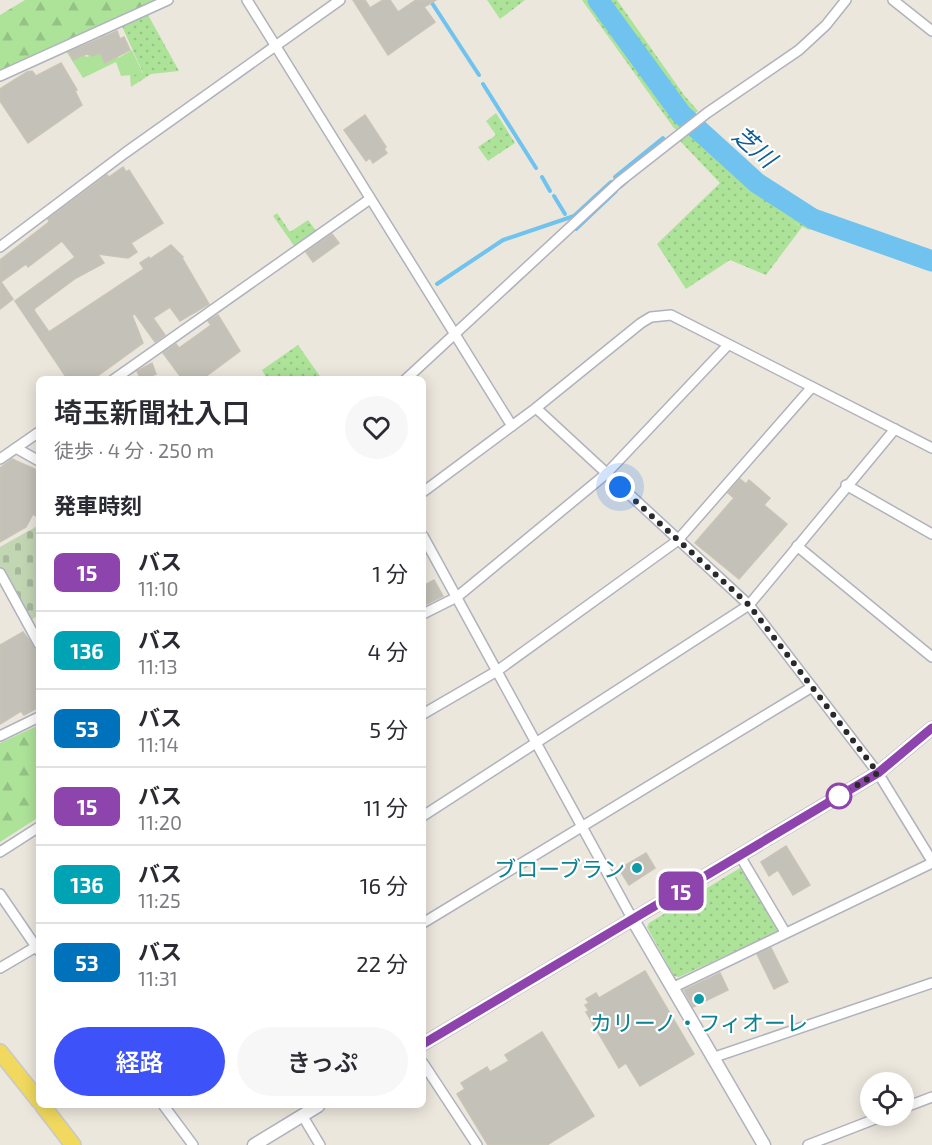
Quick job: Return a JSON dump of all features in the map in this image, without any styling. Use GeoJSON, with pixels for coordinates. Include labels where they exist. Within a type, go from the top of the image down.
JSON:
{"type":"FeatureCollection","features":[{"type":"Feature","properties":{"kind":"main road"},"geometry":{"type":"LineString","coordinates":[[0,1053],[36,1097]]}},
{"type":"Feature","properties":{"kind":"main road"},"geometry":{"type":"LineString","coordinates":[[45,1108],[73,1145]]}},
{"type":"Feature","properties":{"kind":"street"},"geometry":{"type":"LineString","coordinates":[[0,76],[168,0]]}},
{"type":"Feature","properties":{"kind":"street"},"geometry":{"type":"LineString","coordinates":[[247,0],[274,47],[512,426]]}},
{"type":"Feature","properties":{"kind":"street"},"geometry":{"type":"LineString","coordinates":[[0,248],[340,0]]}},
{"type":"Feature","properties":{"kind":"street"},"geometry":{"type":"LineString","coordinates":[[409,376],[619,182],[707,113],[799,50],[826,25],[846,0]]}},
{"type":"Feature","properties":{"kind":"street"},"geometry":{"type":"LineString","coordinates":[[893,0],[932,31]]}},
{"type":"Feature","properties":{"kind":"street"},"geometry":{"type":"LineString","coordinates":[[119,376],[370,199]]}},
{"type":"Feature","properties":{"kind":"street"},"geometry":{"type":"LineString","coordinates":[[426,490],[536,408],[651,317],[671,315],[932,448]]}},
{"type":"Feature","properties":{"kind":"street"},"geometry":{"type":"LineString","coordinates":[[426,612],[457,597],[606,474],[728,345]]}},
{"type":"Feature","properties":{"kind":"street"},"geometry":{"type":"LineString","coordinates":[[426,712],[497,670],[677,541],[812,387]]}},
{"type":"Feature","properties":{"kind":"street"},"geometry":{"type":"LineString","coordinates":[[536,408],[677,541],[749,605],[878,773],[932,862],[672,987]]}},
{"type":"Feature","properties":{"kind":"street"},"geometry":{"type":"LineString","coordinates":[[426,814],[749,605],[846,485],[895,429]]}},
{"type":"Feature","properties":{"kind":"street"},"geometry":{"type":"LineString","coordinates":[[0,459],[36,434]]}},
{"type":"Feature","properties":{"kind":"street"},"geometry":{"type":"LineString","coordinates":[[16,448],[36,459]]}},
{"type":"Feature","properties":{"kind":"street"},"geometry":{"type":"LineString","coordinates":[[846,485],[932,534]]}},
{"type":"Feature","properties":{"kind":"street"},"geometry":{"type":"LineString","coordinates":[[426,541],[633,920],[764,1145]]}},
{"type":"Feature","properties":{"kind":"street"},"geometry":{"type":"LineString","coordinates":[[797,546],[932,657]]}},
{"type":"Feature","properties":{"kind":"street"},"geometry":{"type":"LineString","coordinates":[[0,573],[36,639]]}},
{"type":"Feature","properties":{"kind":"street"},"geometry":{"type":"LineString","coordinates":[[426,921],[812,687]]}},
{"type":"Feature","properties":{"kind":"street"},"geometry":{"type":"LineString","coordinates":[[0,736],[36,718]]}},
{"type":"Feature","properties":{"kind":"street"},"geometry":{"type":"LineString","coordinates":[[426,1042],[878,773],[932,728]]}},
{"type":"Feature","properties":{"kind":"street"},"geometry":{"type":"LineString","coordinates":[[0,852],[36,829]]}},
{"type":"Feature","properties":{"kind":"street"},"geometry":{"type":"LineString","coordinates":[[740,856],[785,932]]}},
{"type":"Feature","properties":{"kind":"street"},"geometry":{"type":"LineString","coordinates":[[0,894],[36,944]]}},
{"type":"Feature","properties":{"kind":"street"},"geometry":{"type":"LineString","coordinates":[[0,968],[36,948]]}},
{"type":"Feature","properties":{"kind":"street"},"geometry":{"type":"LineString","coordinates":[[712,1058],[932,983]]}},
{"type":"Feature","properties":{"kind":"street"},"geometry":{"type":"LineString","coordinates":[[426,1068],[477,1145]]}},
{"type":"Feature","properties":{"kind":"street"},"geometry":{"type":"LineString","coordinates":[[914,1104],[932,1097]]}},
{"type":"Feature","properties":{"kind":"street"},"geometry":{"type":"LineString","coordinates":[[166,1108],[194,1145]]}},
{"type":"Feature","properties":{"kind":"street"},"geometry":{"type":"LineString","coordinates":[[254,1145],[314,1108]]}},
{"type":"Feature","properties":{"kind":"street"},"geometry":{"type":"LineString","coordinates":[[302,1115],[320,1145]]}},
{"type":"Feature","properties":{"kind":"street"},"geometry":{"type":"LineString","coordinates":[[808,1145],[860,1125]]}},
{"type":"Feature","properties":{"kind":"green space"},"geometry":{"type":"Polygon","coordinates":[[[25,0],[157,0],[0,71],[0,15],[25,0]]]}},
{"type":"Feature","properties":{"kind":"green space"},"geometry":{"type":"Polygon","coordinates":[[[487,0],[525,0],[500,19],[487,0]]]}},
{"type":"Feature","properties":{"kind":"green space"},"geometry":{"type":"Polygon","coordinates":[[[582,0],[597,0],[666,95],[717,153],[777,202],[812,221],[809,230],[787,219],[802,227],[766,275],[730,260],[686,289],[657,244],[720,183],[679,140],[683,136],[673,127],[582,0]]]}},
{"type":"Feature","properties":{"kind":"green space"},"geometry":{"type":"Polygon","coordinates":[[[600,0],[617,0],[684,95],[698,111],[688,118],[682,112],[600,0]]]}},
{"type":"Feature","properties":{"kind":"green space"},"geometry":{"type":"Polygon","coordinates":[[[147,13],[179,71],[151,74],[131,87],[130,75],[143,73],[121,24],[147,13]]]}},
{"type":"Feature","properties":{"kind":"green space"},"geometry":{"type":"Polygon","coordinates":[[[104,34],[112,52],[115,51],[118,58],[132,50],[143,74],[121,76],[116,62],[83,78],[66,51],[81,45],[86,57],[105,51],[100,36],[104,34]]]}},
{"type":"Feature","properties":{"kind":"green space"},"geometry":{"type":"Polygon","coordinates":[[[496,113],[515,143],[488,161],[478,147],[496,135],[486,121],[496,113]]]}},
{"type":"Feature","properties":{"kind":"green space"},"geometry":{"type":"Polygon","coordinates":[[[277,213],[290,232],[308,220],[317,232],[295,247],[273,216],[277,213]]]}},
{"type":"Feature","properties":{"kind":"green space"},"geometry":{"type":"Polygon","coordinates":[[[298,345],[320,376],[265,376],[262,370],[298,345]]]}},
{"type":"Feature","properties":{"kind":"green space"},"geometry":{"type":"Polygon","coordinates":[[[36,527],[36,617],[31,620],[27,619],[0,568],[0,547],[36,527]]]}},
{"type":"Feature","properties":{"kind":"green space"},"geometry":{"type":"Polygon","coordinates":[[[36,726],[36,819],[0,842],[0,743],[36,726]]]}},
{"type":"Feature","properties":{"kind":"green space"},"geometry":{"type":"Polygon","coordinates":[[[740,868],[745,869],[778,925],[777,932],[679,977],[674,976],[647,927],[649,923],[740,868]]]}},
{"type":"Feature","properties":{"kind":"building"},"geometry":{"type":"Polygon","coordinates":[[[353,0],[365,0],[370,8],[383,0],[390,0],[398,12],[416,0],[436,0],[424,7],[435,22],[388,55],[353,0]]]}},
{"type":"Feature","properties":{"kind":"building"},"geometry":{"type":"Polygon","coordinates":[[[117,31],[120,39],[124,37],[130,50],[105,63],[100,53],[93,56],[86,54],[73,60],[69,52],[117,31]]]}},
{"type":"Feature","properties":{"kind":"building"},"geometry":{"type":"Polygon","coordinates":[[[61,63],[77,90],[75,91],[82,105],[28,143],[0,101],[0,89],[27,72],[32,71],[36,76],[61,63]]]}},
{"type":"Feature","properties":{"kind":"building"},"geometry":{"type":"Polygon","coordinates":[[[365,115],[386,147],[384,149],[387,153],[373,163],[370,158],[366,161],[344,130],[365,115]]]}},
{"type":"Feature","properties":{"kind":"building"},"geometry":{"type":"Polygon","coordinates":[[[123,167],[126,172],[129,170],[163,223],[131,243],[137,252],[128,258],[98,254],[104,263],[76,278],[34,309],[49,332],[144,269],[140,263],[171,245],[183,257],[209,304],[180,321],[170,307],[153,318],[165,335],[155,342],[135,314],[132,315],[143,343],[98,376],[65,376],[15,301],[75,257],[62,241],[28,267],[26,264],[1,282],[13,299],[0,309],[0,260],[49,222],[48,219],[107,175],[109,177],[123,167]]]}},
{"type":"Feature","properties":{"kind":"building"},"geometry":{"type":"Polygon","coordinates":[[[332,234],[339,243],[313,262],[306,252],[332,234]]]}},
{"type":"Feature","properties":{"kind":"building"},"geometry":{"type":"Polygon","coordinates":[[[218,315],[240,351],[206,376],[180,376],[163,353],[176,344],[179,348],[211,325],[208,321],[218,315]]]}},
{"type":"Feature","properties":{"kind":"building"},"geometry":{"type":"Polygon","coordinates":[[[152,363],[156,374],[139,376],[137,371],[152,363]]]}},
{"type":"Feature","properties":{"kind":"building"},"geometry":{"type":"Polygon","coordinates":[[[12,459],[36,470],[36,516],[33,514],[26,527],[0,542],[0,468],[12,459]]]}},
{"type":"Feature","properties":{"kind":"building"},"geometry":{"type":"Polygon","coordinates":[[[740,479],[746,484],[749,480],[770,498],[764,505],[787,524],[739,579],[695,543],[734,498],[728,493],[740,479]]]}},
{"type":"Feature","properties":{"kind":"building"},"geometry":{"type":"Polygon","coordinates":[[[434,580],[443,596],[426,604],[426,584],[434,580]]]}},
{"type":"Feature","properties":{"kind":"building"},"geometry":{"type":"Polygon","coordinates":[[[23,632],[36,649],[36,709],[24,715],[21,711],[0,724],[0,645],[23,632]]]}},
{"type":"Feature","properties":{"kind":"building"},"geometry":{"type":"Polygon","coordinates":[[[786,846],[810,885],[793,895],[778,870],[769,876],[761,862],[786,846]]]}},
{"type":"Feature","properties":{"kind":"building","name":"ブローブラン"},"geometry":{"type":"Polygon","coordinates":[[[646,853],[655,868],[629,885],[619,869],[646,853]]]}},
{"type":"Feature","properties":{"kind":"building"},"geometry":{"type":"Polygon","coordinates":[[[771,948],[788,982],[774,989],[757,954],[771,948]]]}},
{"type":"Feature","properties":{"kind":"building"},"geometry":{"type":"Polygon","coordinates":[[[645,971],[694,1054],[640,1086],[626,1063],[619,1068],[586,1012],[589,1011],[585,1005],[589,1003],[586,999],[596,993],[599,998],[645,971]]]}},
{"type":"Feature","properties":{"kind":"building","name":"カリーノ・フィオーレ"},"geometry":{"type":"Polygon","coordinates":[[[720,973],[728,990],[693,1007],[684,990],[720,973]]]}},
{"type":"Feature","properties":{"kind":"building"},"geometry":{"type":"Polygon","coordinates":[[[542,1032],[594,1116],[547,1145],[488,1145],[457,1094],[465,1089],[461,1083],[487,1067],[490,1072],[509,1061],[505,1055],[542,1032]]]}},
{"type":"Feature","properties":{"kind":"waterway"},"geometry":{"type":"LineString","coordinates":[[430,0],[479,75]]}},
{"type":"Feature","properties":{"kind":"waterway","name":"芝川"},"geometry":{"type":"LineString","coordinates":[[598,0],[681,114],[757,183],[813,219],[932,261]]}},
{"type":"Feature","properties":{"kind":"waterway"},"geometry":{"type":"LineString","coordinates":[[483,84],[536,168]]}},
{"type":"Feature","properties":{"kind":"waterway"},"geometry":{"type":"LineString","coordinates":[[615,177],[663,138]]}},
{"type":"Feature","properties":{"kind":"waterway"},"geometry":{"type":"LineString","coordinates":[[542,177],[550,191]]}},
{"type":"Feature","properties":{"kind":"waterway"},"geometry":{"type":"LineString","coordinates":[[620,187],[627,181]]}},
{"type":"Feature","properties":{"kind":"waterway"},"geometry":{"type":"LineString","coordinates":[[437,284],[503,240],[574,216],[611,182]]}},
{"type":"Feature","properties":{"kind":"waterway"},"geometry":{"type":"LineString","coordinates":[[576,229],[616,191]]}},
{"type":"Feature","properties":{"kind":"waterway"},"geometry":{"type":"LineString","coordinates":[[554,196],[565,214]]}},
{"type":"Feature","properties":{"kind":"bus line","name":"15"},"geometry":{"type":"LineString","coordinates":[[426,1042],[878,773],[932,728]]}},
{"type":"Feature","properties":{"kind":"place","name":"ブローブラン"},"geometry":{"type":"Point","coordinates":[637,868]}},
{"type":"Feature","properties":{"kind":"place","name":"カリーノ・フィオーレ"},"geometry":{"type":"Point","coordinates":[699,999]}},
{"type":"Feature","properties":{"kind":"route"},"geometry":{"type":"LineString","coordinates":[[620,487],[749,605],[878,773],[839,796]]}}]}
